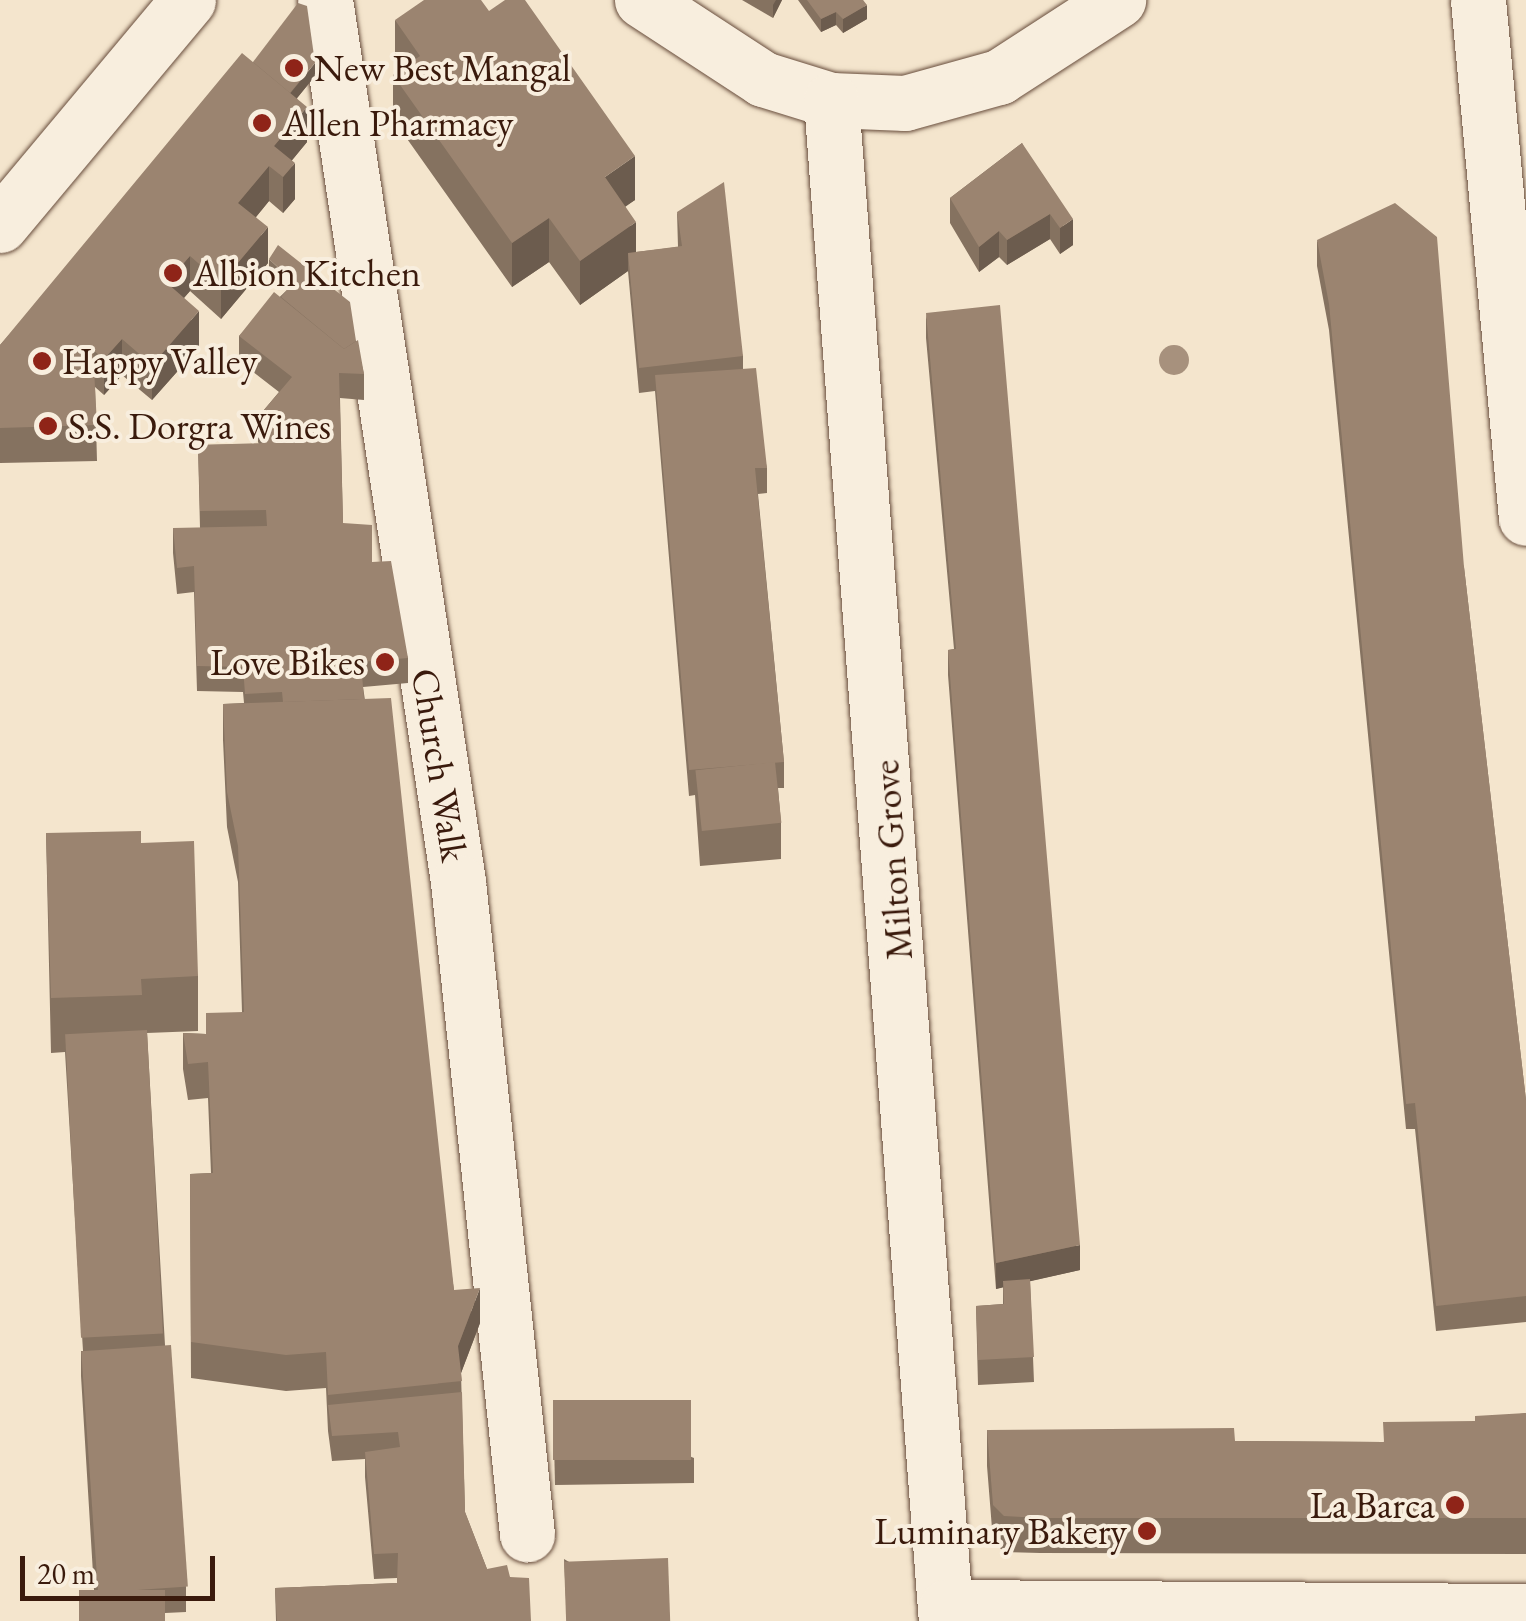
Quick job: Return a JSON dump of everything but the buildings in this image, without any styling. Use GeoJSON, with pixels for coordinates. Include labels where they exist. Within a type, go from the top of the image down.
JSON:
{"type":"FeatureCollection","features":[{"type":"Feature","properties":{"kind":"street"},"geometry":{"type":"LineString","coordinates":[[0,225],[188,0]]}},
{"type":"Feature","properties":{"kind":"street","name":"Church Walk"},"geometry":{"type":"LineString","coordinates":[[324,0],[458,882],[526,1534]]}},
{"type":"Feature","properties":{"kind":"street"},"geometry":{"type":"LineString","coordinates":[[642,0],[763,79],[831,100],[905,103],[999,77],[1118,0]]}},
{"type":"Feature","properties":{"kind":"street"},"geometry":{"type":"LineString","coordinates":[[1478,0],[1526,518]]}},
{"type":"Feature","properties":{"kind":"street","name":"Milton Grove"},"geometry":{"type":"LineString","coordinates":[[831,100],[946,1614]]}},
{"type":"Feature","properties":{"kind":"street"},"geometry":{"type":"LineString","coordinates":[[946,1614],[1526,1611]]}},
{"type":"Feature","properties":{"kind":"place","name":"New Best Mangal"},"geometry":{"type":"Point","coordinates":[294,68]}},
{"type":"Feature","properties":{"kind":"place","name":"Allen Pharmacy"},"geometry":{"type":"Point","coordinates":[262,123]}},
{"type":"Feature","properties":{"kind":"place","name":"Albion Kitchen"},"geometry":{"type":"Point","coordinates":[173,273]}},
{"type":"Feature","properties":{"kind":"place","name":"Happy Valley"},"geometry":{"type":"Point","coordinates":[42,361]}},
{"type":"Feature","properties":{"kind":"place","name":"S.S. Dorgra Wines"},"geometry":{"type":"Point","coordinates":[48,426]}},
{"type":"Feature","properties":{"kind":"place","name":"Love Bikes"},"geometry":{"type":"Point","coordinates":[385,662]}},
{"type":"Feature","properties":{"kind":"place","name":"La Barca"},"geometry":{"type":"Point","coordinates":[1455,1505]}},
{"type":"Feature","properties":{"kind":"place","name":"Luminary Bakery"},"geometry":{"type":"Point","coordinates":[1147,1531]}}]}
